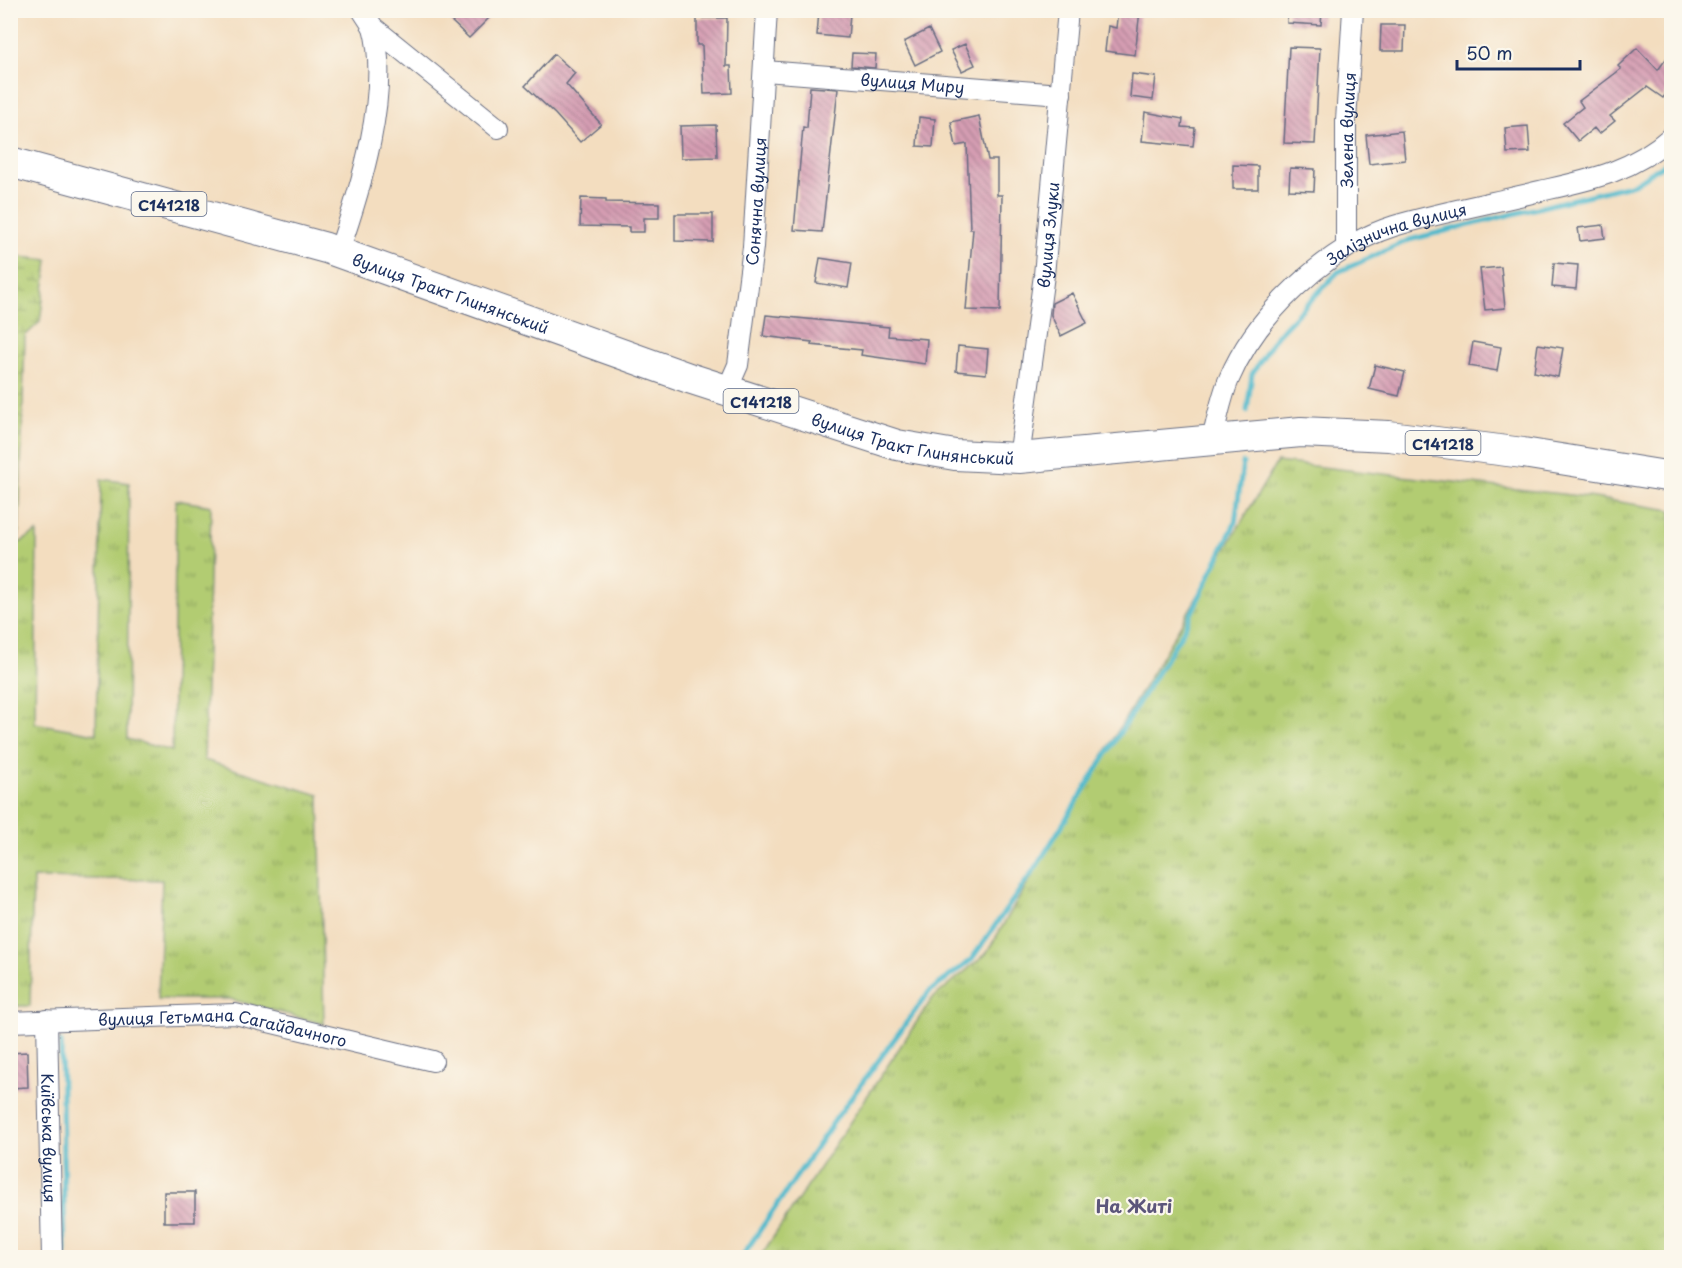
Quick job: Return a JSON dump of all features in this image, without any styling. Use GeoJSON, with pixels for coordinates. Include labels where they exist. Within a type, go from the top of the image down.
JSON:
{"type":"FeatureCollection","features":[{"type":"Feature","properties":{"kind":"main road","name":"вулиця Тракт Глинянський"},"geometry":{"type":"LineString","coordinates":[[10,162],[247,226],[338,254],[728,390],[897,445],[955,454],[1019,458],[1301,432],[1389,436],[1523,453],[1671,477]]}},
{"type":"Feature","properties":{"kind":"street"},"geometry":{"type":"LineString","coordinates":[[338,254],[356,203],[369,146],[378,80],[379,48],[373,27],[362,10]]}},
{"type":"Feature","properties":{"kind":"street","name":"Сонячна вулиця"},"geometry":{"type":"LineString","coordinates":[[728,390],[738,365],[753,247],[767,10]]}},
{"type":"Feature","properties":{"kind":"street","name":"вулиця Злуки"},"geometry":{"type":"LineString","coordinates":[[1019,458],[1044,275],[1068,10]]}},
{"type":"Feature","properties":{"kind":"street","name":"Зелена вулиця"},"geometry":{"type":"LineString","coordinates":[[1346,248],[1346,121],[1353,10]]}},
{"type":"Feature","properties":{"kind":"street"},"geometry":{"type":"LineString","coordinates":[[373,27],[498,128]]}},
{"type":"Feature","properties":{"kind":"street","name":"вулиця Миру"},"geometry":{"type":"LineString","coordinates":[[765,71],[1060,94]]}},
{"type":"Feature","properties":{"kind":"street","name":"Залізнична вулиця"},"geometry":{"type":"LineString","coordinates":[[1212,440],[1228,380],[1253,332],[1299,285],[1346,248],[1393,227],[1612,174],[1657,149],[1671,136]]}},
{"type":"Feature","properties":{"kind":"street","name":"вулиця Гетьмана Сагайдачного"},"geometry":{"type":"LineString","coordinates":[[10,1022],[235,1014],[433,1061]]}},
{"type":"Feature","properties":{"kind":"street","name":"Київська вулиця"},"geometry":{"type":"LineString","coordinates":[[47,1020],[52,1257]]}},
{"type":"Feature","properties":{"kind":"green space"},"geometry":{"type":"Polygon","coordinates":[[[11,256],[48,260],[40,322],[25,336],[19,536],[11,541],[11,256]]]}},
{"type":"Feature","properties":{"kind":"green space"},"geometry":{"type":"Polygon","coordinates":[[[1277,462],[1588,497],[1671,510],[1671,1257],[760,1257],[932,999],[986,954],[1277,462]]]}},
{"type":"Feature","properties":{"kind":"green space"},"geometry":{"type":"Polygon","coordinates":[[[101,479],[129,483],[127,739],[172,751],[176,500],[211,506],[204,760],[319,795],[324,1024],[230,999],[158,999],[162,880],[33,878],[30,1006],[11,1006],[11,548],[37,532],[35,723],[96,734],[101,479]]]}},
{"type":"Feature","properties":{"kind":"building"},"geometry":{"type":"Polygon","coordinates":[[[459,10],[497,10],[469,38],[450,20],[459,10]]]}},
{"type":"Feature","properties":{"kind":"building"},"geometry":{"type":"Polygon","coordinates":[[[1118,10],[1140,10],[1135,55],[1105,51],[1108,26],[1116,28],[1118,10]]]}},
{"type":"Feature","properties":{"kind":"building"},"geometry":{"type":"Polygon","coordinates":[[[1288,10],[1322,10],[1321,25],[1287,23],[1288,10]]]}},
{"type":"Feature","properties":{"kind":"building"},"geometry":{"type":"Polygon","coordinates":[[[819,11],[850,14],[848,38],[817,35],[819,11]]]}},
{"type":"Feature","properties":{"kind":"building"},"geometry":{"type":"Polygon","coordinates":[[[697,18],[727,18],[726,66],[731,66],[732,93],[704,94],[702,45],[697,45],[697,18]]]}},
{"type":"Feature","properties":{"kind":"building"},"geometry":{"type":"Polygon","coordinates":[[[1381,25],[1405,25],[1404,51],[1380,51],[1381,25]]]}},
{"type":"Feature","properties":{"kind":"building"},"geometry":{"type":"Polygon","coordinates":[[[929,29],[940,52],[915,65],[904,42],[929,29]]]}},
{"type":"Feature","properties":{"kind":"building"},"geometry":{"type":"Polygon","coordinates":[[[965,44],[975,65],[962,71],[951,50],[965,44]]]}},
{"type":"Feature","properties":{"kind":"building"},"geometry":{"type":"Polygon","coordinates":[[[1289,47],[1320,48],[1315,144],[1284,143],[1289,47]]]}},
{"type":"Feature","properties":{"kind":"building"},"geometry":{"type":"Polygon","coordinates":[[[1637,48],[1658,70],[1671,52],[1671,87],[1663,98],[1647,87],[1610,116],[1615,121],[1599,134],[1594,128],[1578,141],[1563,123],[1583,107],[1579,101],[1621,69],[1618,66],[1637,48]]]}},
{"type":"Feature","properties":{"kind":"building"},"geometry":{"type":"Polygon","coordinates":[[[852,53],[876,54],[875,68],[851,66],[852,53]]]}},
{"type":"Feature","properties":{"kind":"building"},"geometry":{"type":"Polygon","coordinates":[[[554,54],[575,73],[566,84],[601,124],[580,142],[525,86],[554,54]]]}},
{"type":"Feature","properties":{"kind":"building"},"geometry":{"type":"Polygon","coordinates":[[[1132,74],[1156,77],[1153,100],[1130,97],[1132,74]]]}},
{"type":"Feature","properties":{"kind":"building"},"geometry":{"type":"Polygon","coordinates":[[[810,87],[838,89],[822,232],[794,230],[803,127],[807,128],[810,87]]]}},
{"type":"Feature","properties":{"kind":"building"},"geometry":{"type":"Polygon","coordinates":[[[1145,112],[1183,119],[1182,127],[1195,128],[1193,146],[1142,141],[1145,112]]]}},
{"type":"Feature","properties":{"kind":"building"},"geometry":{"type":"Polygon","coordinates":[[[979,116],[988,160],[997,160],[997,195],[1002,195],[1000,311],[966,310],[973,229],[970,229],[967,144],[956,146],[951,122],[979,116]]]}},
{"type":"Feature","properties":{"kind":"building"},"geometry":{"type":"Polygon","coordinates":[[[919,117],[935,119],[933,147],[917,146],[919,117]]]}},
{"type":"Feature","properties":{"kind":"building"},"geometry":{"type":"Polygon","coordinates":[[[716,125],[717,157],[681,158],[680,126],[716,125]]]}},
{"type":"Feature","properties":{"kind":"building"},"geometry":{"type":"Polygon","coordinates":[[[1528,126],[1530,152],[1507,153],[1505,128],[1528,126]]]}},
{"type":"Feature","properties":{"kind":"building"},"geometry":{"type":"Polygon","coordinates":[[[1402,131],[1405,160],[1369,164],[1366,135],[1402,131]]]}},
{"type":"Feature","properties":{"kind":"building"},"geometry":{"type":"Polygon","coordinates":[[[1233,165],[1258,166],[1258,189],[1233,189],[1233,165]]]}},
{"type":"Feature","properties":{"kind":"building"},"geometry":{"type":"Polygon","coordinates":[[[1290,168],[1315,169],[1314,191],[1289,190],[1290,168]]]}},
{"type":"Feature","properties":{"kind":"building"},"geometry":{"type":"Polygon","coordinates":[[[581,198],[606,199],[606,202],[659,203],[659,218],[644,218],[644,232],[629,232],[629,227],[580,226],[581,198]]]}},
{"type":"Feature","properties":{"kind":"building"},"geometry":{"type":"Polygon","coordinates":[[[675,214],[713,214],[713,242],[675,241],[675,214]]]}},
{"type":"Feature","properties":{"kind":"building"},"geometry":{"type":"Polygon","coordinates":[[[1603,225],[1605,238],[1580,241],[1578,228],[1603,225]]]}},
{"type":"Feature","properties":{"kind":"building"},"geometry":{"type":"Polygon","coordinates":[[[820,258],[852,263],[848,288],[816,283],[820,258]]]}},
{"type":"Feature","properties":{"kind":"building"},"geometry":{"type":"Polygon","coordinates":[[[1554,263],[1578,265],[1576,289],[1552,287],[1554,263]]]}},
{"type":"Feature","properties":{"kind":"building"},"geometry":{"type":"Polygon","coordinates":[[[1501,267],[1505,308],[1485,310],[1480,269],[1501,267]]]}},
{"type":"Feature","properties":{"kind":"building"},"geometry":{"type":"Polygon","coordinates":[[[1072,293],[1087,323],[1061,336],[1051,315],[1052,303],[1072,293]]]}},
{"type":"Feature","properties":{"kind":"building"},"geometry":{"type":"Polygon","coordinates":[[[766,315],[889,327],[888,336],[927,339],[925,364],[861,355],[862,350],[811,345],[812,342],[763,336],[766,315]]]}},
{"type":"Feature","properties":{"kind":"building"},"geometry":{"type":"Polygon","coordinates":[[[1473,342],[1501,347],[1497,371],[1469,366],[1473,342]]]}},
{"type":"Feature","properties":{"kind":"building"},"geometry":{"type":"Polygon","coordinates":[[[1538,344],[1563,348],[1558,377],[1534,372],[1538,344]]]}},
{"type":"Feature","properties":{"kind":"building"},"geometry":{"type":"Polygon","coordinates":[[[958,346],[988,349],[986,374],[956,371],[958,346]]]}},
{"type":"Feature","properties":{"kind":"building"},"geometry":{"type":"Polygon","coordinates":[[[1375,365],[1405,372],[1399,396],[1369,389],[1375,365]]]}},
{"type":"Feature","properties":{"kind":"building"},"geometry":{"type":"Polygon","coordinates":[[[27,1052],[28,1087],[10,1088],[10,1053],[27,1052]]]}},
{"type":"Feature","properties":{"kind":"building"},"geometry":{"type":"Polygon","coordinates":[[[164,1192],[195,1192],[195,1222],[164,1222],[164,1192]]]}},
{"type":"Feature","properties":{"kind":"waterway"},"geometry":{"type":"LineString","coordinates":[[1247,411],[1252,374],[1277,335],[1338,272],[1409,240],[1634,184],[1672,159]]}},
{"type":"Feature","properties":{"kind":"waterway"},"geometry":{"type":"LineString","coordinates":[[741,1258],[837,1117],[929,992],[971,960],[1038,864],[1182,633],[1235,523],[1243,463]]}},
{"type":"Feature","properties":{"kind":"waterway"},"geometry":{"type":"LineString","coordinates":[[61,1042],[65,1258]]}},
{"type":"Feature","properties":{"kind":"district","name":"На Житі"},"geometry":{"type":"Point","coordinates":[1134,1205]}}]}
